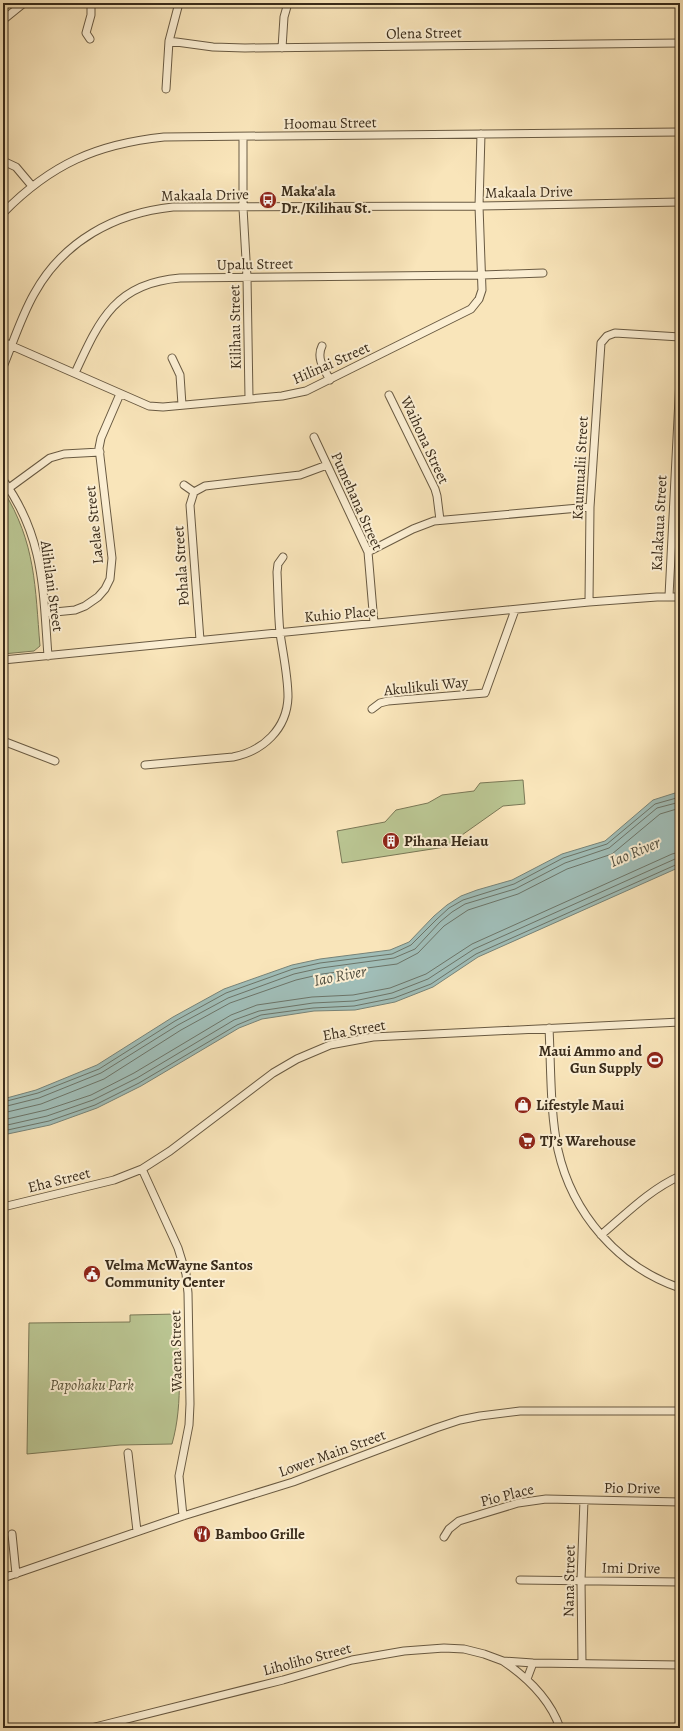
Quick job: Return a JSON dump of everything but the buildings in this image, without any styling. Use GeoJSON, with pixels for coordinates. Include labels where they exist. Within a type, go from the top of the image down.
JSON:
{"type":"FeatureCollection","features":[{"type":"Feature","properties":{"kind":"street"},"geometry":{"type":"LineString","coordinates":[[3,20],[24,3]]}},
{"type":"Feature","properties":{"kind":"street"},"geometry":{"type":"LineString","coordinates":[[90,39],[86,33],[91,3]]}},
{"type":"Feature","properties":{"kind":"street"},"geometry":{"type":"LineString","coordinates":[[166,89],[169,41],[180,3]]}},
{"type":"Feature","properties":{"kind":"street"},"geometry":{"type":"LineString","coordinates":[[282,48],[284,17],[288,3]]}},
{"type":"Feature","properties":{"kind":"street","name":"Olena Street"},"geometry":{"type":"LineString","coordinates":[[169,41],[231,48],[680,43]]}},
{"type":"Feature","properties":{"kind":"street","name":"Hoomau Street"},"geometry":{"type":"LineString","coordinates":[[3,213],[32,186],[63,166],[87,154],[138,140],[164,137],[680,132]]}},
{"type":"Feature","properties":{"kind":"street","name":"Hilinai Street"},"geometry":{"type":"LineString","coordinates":[[3,342],[149,406],[163,407],[298,393],[330,380],[471,309],[481,296],[482,275],[479,206],[481,134]]}},
{"type":"Feature","properties":{"kind":"street","name":"Kilihau Street"},"geometry":{"type":"LineString","coordinates":[[243,137],[243,208],[247,277],[249,398]]}},
{"type":"Feature","properties":{"kind":"street"},"geometry":{"type":"LineString","coordinates":[[3,161],[18,169],[32,186]]}},
{"type":"Feature","properties":{"kind":"street","name":"Makaala Drive"},"geometry":{"type":"LineString","coordinates":[[3,367],[31,300],[44,278],[69,250],[100,228],[129,215],[154,209],[173,207],[243,208],[479,206],[680,202]]}},
{"type":"Feature","properties":{"kind":"street","name":"Upalu Street"},"geometry":{"type":"LineString","coordinates":[[75,373],[103,318],[119,302],[137,289],[169,279],[543,273]]}},
{"type":"Feature","properties":{"kind":"street","name":"Kaumualii Street"},"geometry":{"type":"LineString","coordinates":[[589,602],[590,507],[600,348],[605,337],[616,333],[680,337]]}},
{"type":"Feature","properties":{"kind":"street"},"geometry":{"type":"LineString","coordinates":[[322,346],[320,359],[330,380]]}},
{"type":"Feature","properties":{"kind":"street"},"geometry":{"type":"LineString","coordinates":[[172,358],[180,375],[182,405]]}},
{"type":"Feature","properties":{"kind":"street","name":"Kalakaua Street"},"geometry":{"type":"LineString","coordinates":[[668,596],[680,379]]}},
{"type":"Feature","properties":{"kind":"street","name":"Laelae Street"},"geometry":{"type":"LineString","coordinates":[[45,613],[75,610],[85,606],[98,597],[105,589],[110,579],[112,558],[100,452],[101,438],[120,394]]}},
{"type":"Feature","properties":{"kind":"street","name":"Waihona Street"},"geometry":{"type":"LineString","coordinates":[[389,395],[435,489],[440,520]]}},
{"type":"Feature","properties":{"kind":"street","name":"Pumehana Street"},"geometry":{"type":"LineString","coordinates":[[314,438],[368,552],[374,623]]}},
{"type":"Feature","properties":{"kind":"street"},"geometry":{"type":"LineString","coordinates":[[9,488],[50,458],[64,454],[100,452]]}},
{"type":"Feature","properties":{"kind":"street"},"geometry":{"type":"LineString","coordinates":[[184,485],[194,492],[205,486],[300,475],[327,465]]}},
{"type":"Feature","properties":{"kind":"street","name":"Alihilani Street"},"geometry":{"type":"LineString","coordinates":[[3,480],[20,505],[29,524],[36,545],[45,613],[48,656]]}},
{"type":"Feature","properties":{"kind":"street","name":"Pohala Street"},"geometry":{"type":"LineString","coordinates":[[194,492],[190,505],[200,640]]}},
{"type":"Feature","properties":{"kind":"street"},"geometry":{"type":"LineString","coordinates":[[368,552],[412,529],[440,520],[590,507]]}},
{"type":"Feature","properties":{"kind":"street"},"geometry":{"type":"LineString","coordinates":[[145,765],[240,755],[253,751],[270,739],[282,722],[288,702],[280,632],[277,572],[278,564],[282,557]]}},
{"type":"Feature","properties":{"kind":"street","name":"Kuhio Place"},"geometry":{"type":"LineString","coordinates":[[3,660],[589,602],[668,596],[680,597]]}},
{"type":"Feature","properties":{"kind":"street","name":"Akulikuli Way"},"geometry":{"type":"LineString","coordinates":[[372,709],[388,701],[485,693],[514,610]]}},
{"type":"Feature","properties":{"kind":"street"},"geometry":{"type":"LineString","coordinates":[[3,741],[55,761]]}},
{"type":"Feature","properties":{"kind":"street","name":"Eha Street"},"geometry":{"type":"LineString","coordinates":[[3,1206],[114,1180],[142,1169],[170,1151],[273,1073],[297,1058],[315,1050],[344,1042],[373,1037],[680,1022]]}},
{"type":"Feature","properties":{"kind":"street"},"geometry":{"type":"LineString","coordinates":[[549,1028],[555,1126],[558,1150],[576,1199],[585,1215],[601,1235],[616,1250],[638,1268],[655,1278],[680,1288]]}},
{"type":"Feature","properties":{"kind":"street","name":"Waena Street"},"geometry":{"type":"LineString","coordinates":[[142,1169],[178,1248],[186,1274],[188,1293],[190,1404],[189,1425],[179,1476],[183,1516]]}},
{"type":"Feature","properties":{"kind":"street"},"geometry":{"type":"LineString","coordinates":[[601,1235],[659,1186],[680,1176]]}},
{"type":"Feature","properties":{"kind":"street","name":"Lower Main Street"},"geometry":{"type":"LineString","coordinates":[[3,1578],[137,1531],[293,1482],[436,1428],[480,1416],[539,1410],[680,1411]]}},
{"type":"Feature","properties":{"kind":"street"},"geometry":{"type":"LineString","coordinates":[[128,1453],[137,1531]]}},
{"type":"Feature","properties":{"kind":"street","name":"Pio Place"},"geometry":{"type":"LineString","coordinates":[[444,1537],[449,1529],[459,1521],[518,1503],[546,1499],[584,1500]]}},
{"type":"Feature","properties":{"kind":"street","name":"Pio Drive"},"geometry":{"type":"LineString","coordinates":[[584,1500],[680,1502]]}},
{"type":"Feature","properties":{"kind":"street","name":"Nana Street"},"geometry":{"type":"LineString","coordinates":[[582,1663],[581,1580],[584,1500]]}},
{"type":"Feature","properties":{"kind":"street"},"geometry":{"type":"LineString","coordinates":[[12,1534],[16,1574]]}},
{"type":"Feature","properties":{"kind":"street","name":"Imi Drive"},"geometry":{"type":"LineString","coordinates":[[520,1580],[680,1582]]}},
{"type":"Feature","properties":{"kind":"street","name":"Liholiho Street"},"geometry":{"type":"LineString","coordinates":[[91,1728],[283,1680],[352,1660],[383,1654],[444,1648],[464,1649],[503,1660],[533,1663],[680,1665]]}},
{"type":"Feature","properties":{"kind":"street"},"geometry":{"type":"LineString","coordinates":[[503,1660],[527,1679],[548,1704],[560,1728]]}},
{"type":"Feature","properties":{"kind":"street"},"geometry":{"type":"LineString","coordinates":[[527,1679],[533,1663]]}},
{"type":"Feature","properties":{"kind":"green space"},"geometry":{"type":"Polygon","coordinates":[[[3,490],[22,528],[28,547],[35,585],[40,646],[34,651],[3,654],[3,490]]]}},
{"type":"Feature","properties":{"kind":"green space"},"geometry":{"type":"Polygon","coordinates":[[[523,780],[525,804],[503,806],[445,847],[342,863],[337,831],[385,822],[396,810],[428,803],[442,795],[474,791],[480,783],[523,780]]]}},
{"type":"Feature","properties":{"kind":"green space","name":"Papohaku Park"},"geometry":{"type":"Polygon","coordinates":[[[177,1314],[179,1395],[176,1428],[172,1444],[120,1445],[27,1454],[29,1323],[130,1322],[130,1315],[177,1314]]]}},
{"type":"Feature","properties":{"kind":"water","name":"Iao River"},"geometry":{"type":"Polygon","coordinates":[[[675,793],[680,793],[680,867],[478,957],[433,987],[395,1002],[355,1010],[314,1011],[262,1019],[239,1028],[141,1086],[97,1108],[50,1125],[3,1135],[3,1099],[36,1090],[97,1065],[173,1017],[224,989],[292,965],[320,959],[390,950],[409,942],[434,916],[461,896],[512,880],[562,854],[605,841],[653,800],[675,793]]]}},
{"type":"Feature","properties":{"kind":"place","name":"Maka'ala Dr./Kilihau St."},"geometry":{"type":"Point","coordinates":[268,200]}},
{"type":"Feature","properties":{"kind":"place","name":"Pihana Heiau"},"geometry":{"type":"Point","coordinates":[391,841]}},
{"type":"Feature","properties":{"kind":"place","name":"Maui Ammo and Gun Supply"},"geometry":{"type":"Point","coordinates":[655,1060]}},
{"type":"Feature","properties":{"kind":"place","name":"Lifestyle Maui"},"geometry":{"type":"Point","coordinates":[523,1105]}},
{"type":"Feature","properties":{"kind":"place","name":"TJ’s Warehouse"},"geometry":{"type":"Point","coordinates":[527,1141]}},
{"type":"Feature","properties":{"kind":"place","name":"Velma McWayne Santos Community Center"},"geometry":{"type":"Point","coordinates":[92,1274]}},
{"type":"Feature","properties":{"kind":"place","name":"Bamboo Grille"},"geometry":{"type":"Point","coordinates":[202,1534]}}]}
